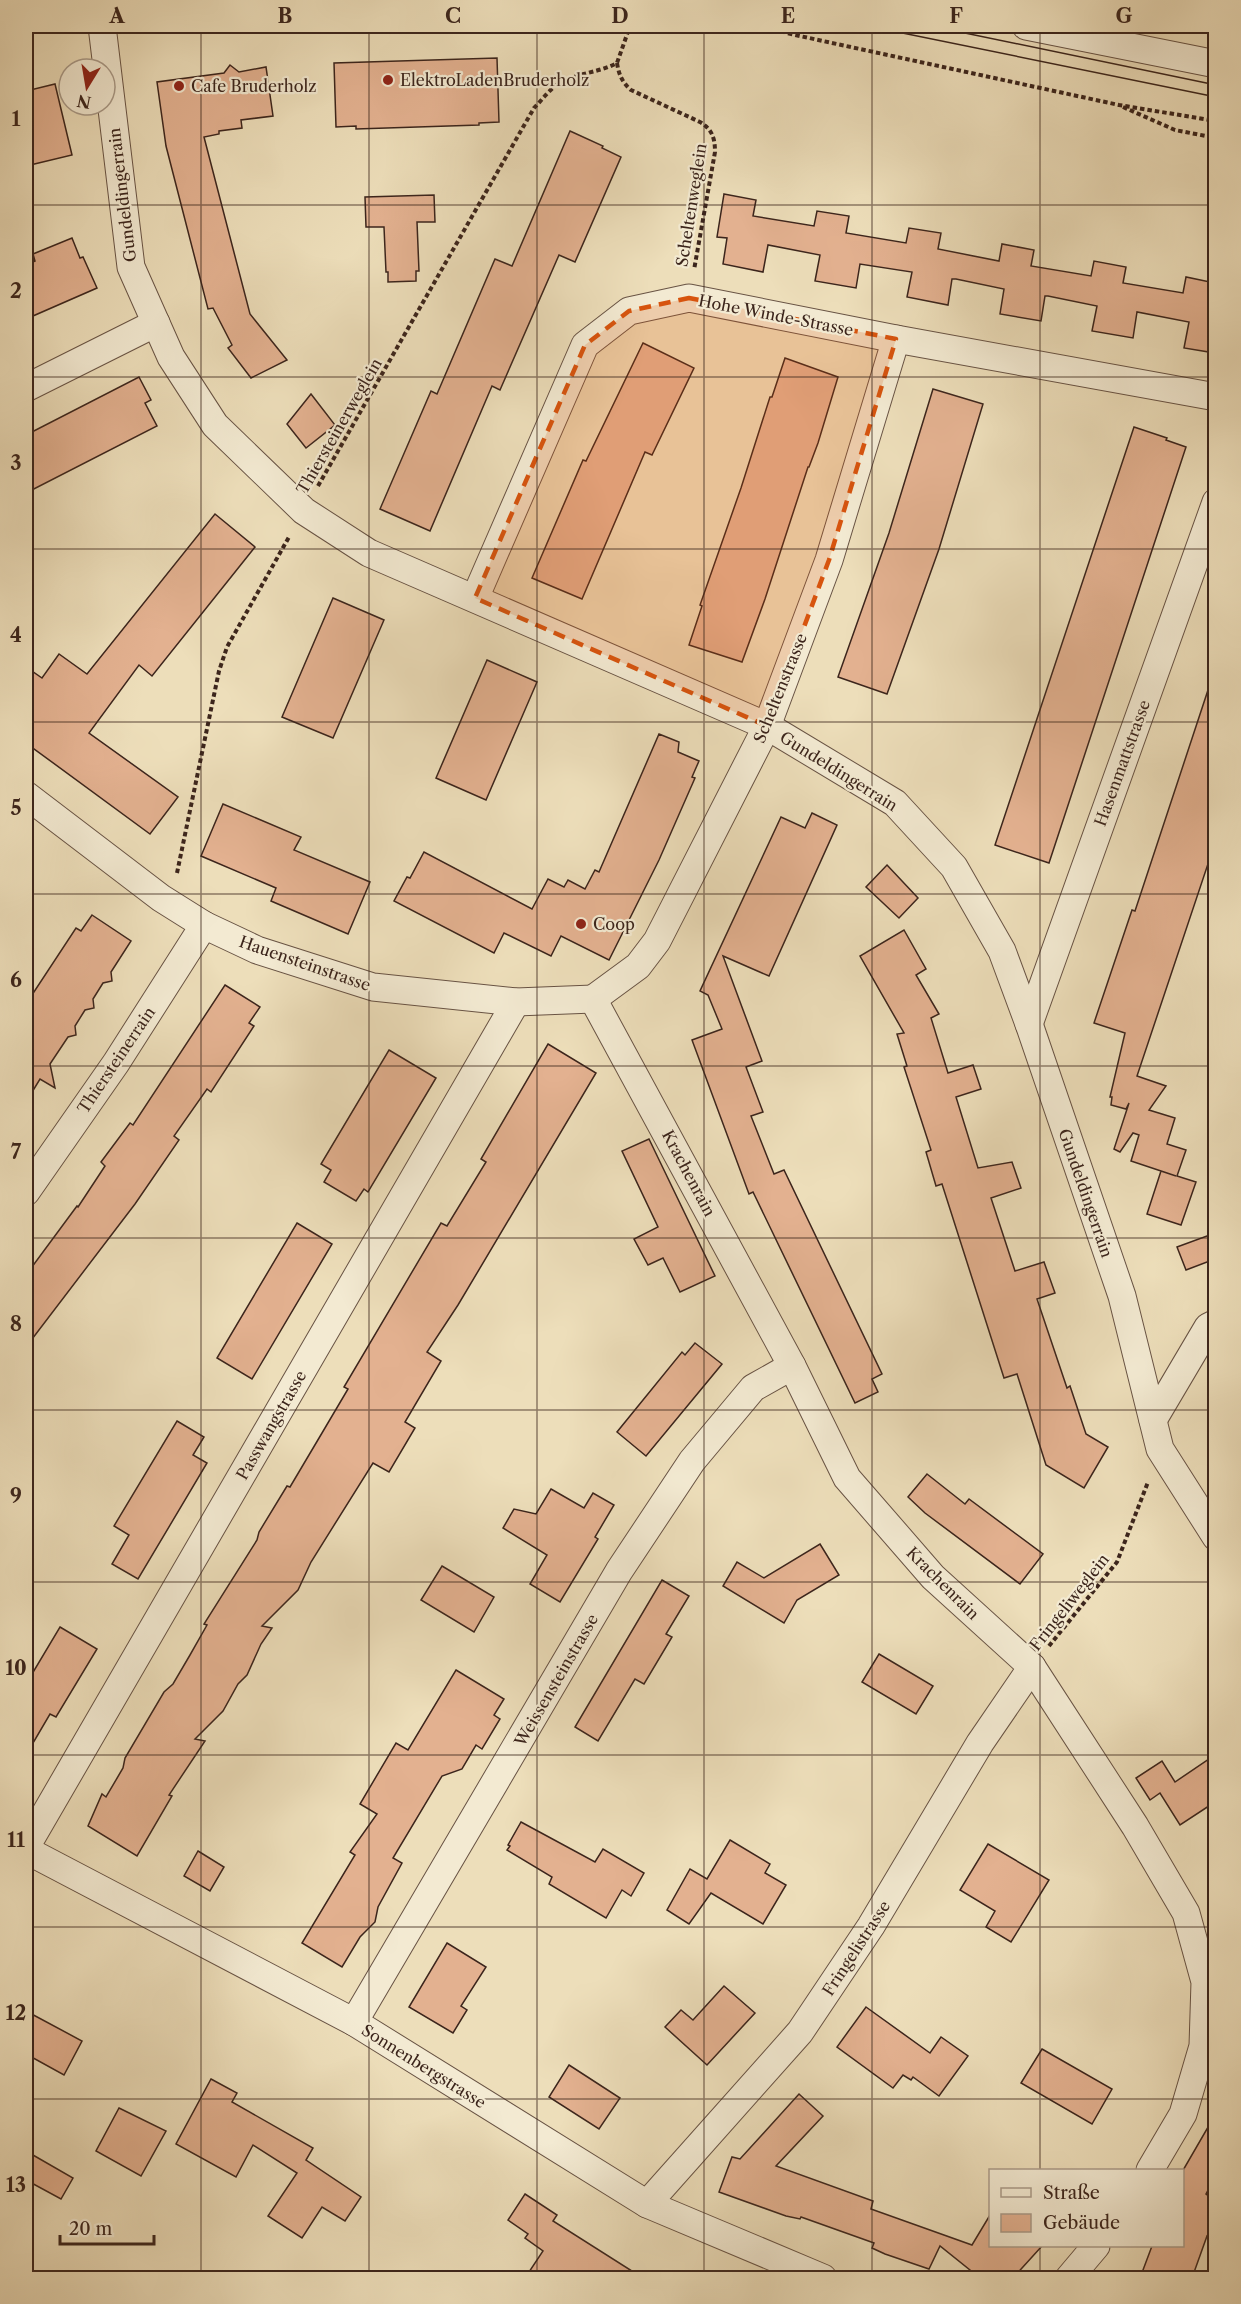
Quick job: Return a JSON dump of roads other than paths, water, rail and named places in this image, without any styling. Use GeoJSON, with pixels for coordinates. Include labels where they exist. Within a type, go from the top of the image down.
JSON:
{"type":"FeatureCollection","features":[{"type":"Feature","properties":{"kind":"street","name":"Gundeldingerrain"},"geometry":{"type":"LineString","coordinates":[[102,26],[130,267],[171,357],[215,425],[304,511],[369,553],[767,726],[895,803],[954,867],[1002,951],[1029,1024],[1122,1296],[1160,1449],[1215,1538]]}},
{"type":"Feature","properties":{"kind":"street"},"geometry":{"type":"LineString","coordinates":[[1026,26],[1214,58]]}},
{"type":"Feature","properties":{"kind":"street","name":"Hohe Winde-Strasse"},"geometry":{"type":"LineString","coordinates":[[475,598],[585,345],[628,311],[689,298],[896,339],[1215,397]]}},
{"type":"Feature","properties":{"kind":"street"},"geometry":{"type":"LineString","coordinates":[[26,388],[156,323]]}},
{"type":"Feature","properties":{"kind":"street","name":"Scheltenstrasse"},"geometry":{"type":"LineString","coordinates":[[593,999],[638,966],[657,941],[767,726],[829,560],[896,339]]}},
{"type":"Feature","properties":{"kind":"street","name":"Hasenmattstrasse"},"geometry":{"type":"LineString","coordinates":[[1029,1024],[1215,502]]}},
{"type":"Feature","properties":{"kind":"street","name":"Hauensteinstrasse"},"geometry":{"type":"LineString","coordinates":[[26,795],[161,898],[204,925],[257,950],[373,987],[516,1002],[593,999]]}},
{"type":"Feature","properties":{"kind":"street","name":"Thiersteinerrain"},"geometry":{"type":"LineString","coordinates":[[26,1192],[116,1063],[204,925]]}},
{"type":"Feature","properties":{"kind":"street","name":"Krachenrain"},"geometry":{"type":"LineString","coordinates":[[593,999],[792,1366],[847,1478],[933,1577],[1032,1667],[1135,1826],[1186,1913],[1205,1982],[1203,2046],[1183,2114],[1151,2169]]}},
{"type":"Feature","properties":{"kind":"street","name":"Passwangstrasse"},"geometry":{"type":"LineString","coordinates":[[26,1848],[516,1002]]}},
{"type":"Feature","properties":{"kind":"street"},"geometry":{"type":"LineString","coordinates":[[1153,1420],[1208,1327],[1215,1323]]}},
{"type":"Feature","properties":{"kind":"street","name":"Weissensteinstrasse"},"geometry":{"type":"LineString","coordinates":[[354,2022],[619,1571],[686,1470],[753,1388],[792,1366]]}},
{"type":"Feature","properties":{"kind":"street","name":"Fringelistrasse"},"geometry":{"type":"LineString","coordinates":[[647,2204],[800,2032],[871,1926],[980,1743],[1032,1667]]}},
{"type":"Feature","properties":{"kind":"street","name":"Sonnenbergstrasse"},"geometry":{"type":"LineString","coordinates":[[26,1848],[354,2022],[647,2204],[823,2278]]}},
{"type":"Feature","properties":{"kind":"street"},"geometry":{"type":"LineString","coordinates":[[1069,2278],[1095,2247]]}},
{"type":"Feature","properties":{"kind":"tram line"},"geometry":{"type":"LineString","coordinates":[[26,34],[68,26]]}},
{"type":"Feature","properties":{"kind":"tram line"},"geometry":{"type":"LineString","coordinates":[[868,26],[1216,97]]}},
{"type":"Feature","properties":{"kind":"tram line"},"geometry":{"type":"LineString","coordinates":[[931,26],[1216,85]]}},
{"type":"Feature","properties":{"kind":"place","name":"ElektroLadenBruderholz"},"geometry":{"type":"Point","coordinates":[388,80]}},
{"type":"Feature","properties":{"kind":"place","name":"Cafe Bruderholz"},"geometry":{"type":"Point","coordinates":[179,86]}},
{"type":"Feature","properties":{"kind":"place","name":"Coop"},"geometry":{"type":"Point","coordinates":[581,924]}}]}
